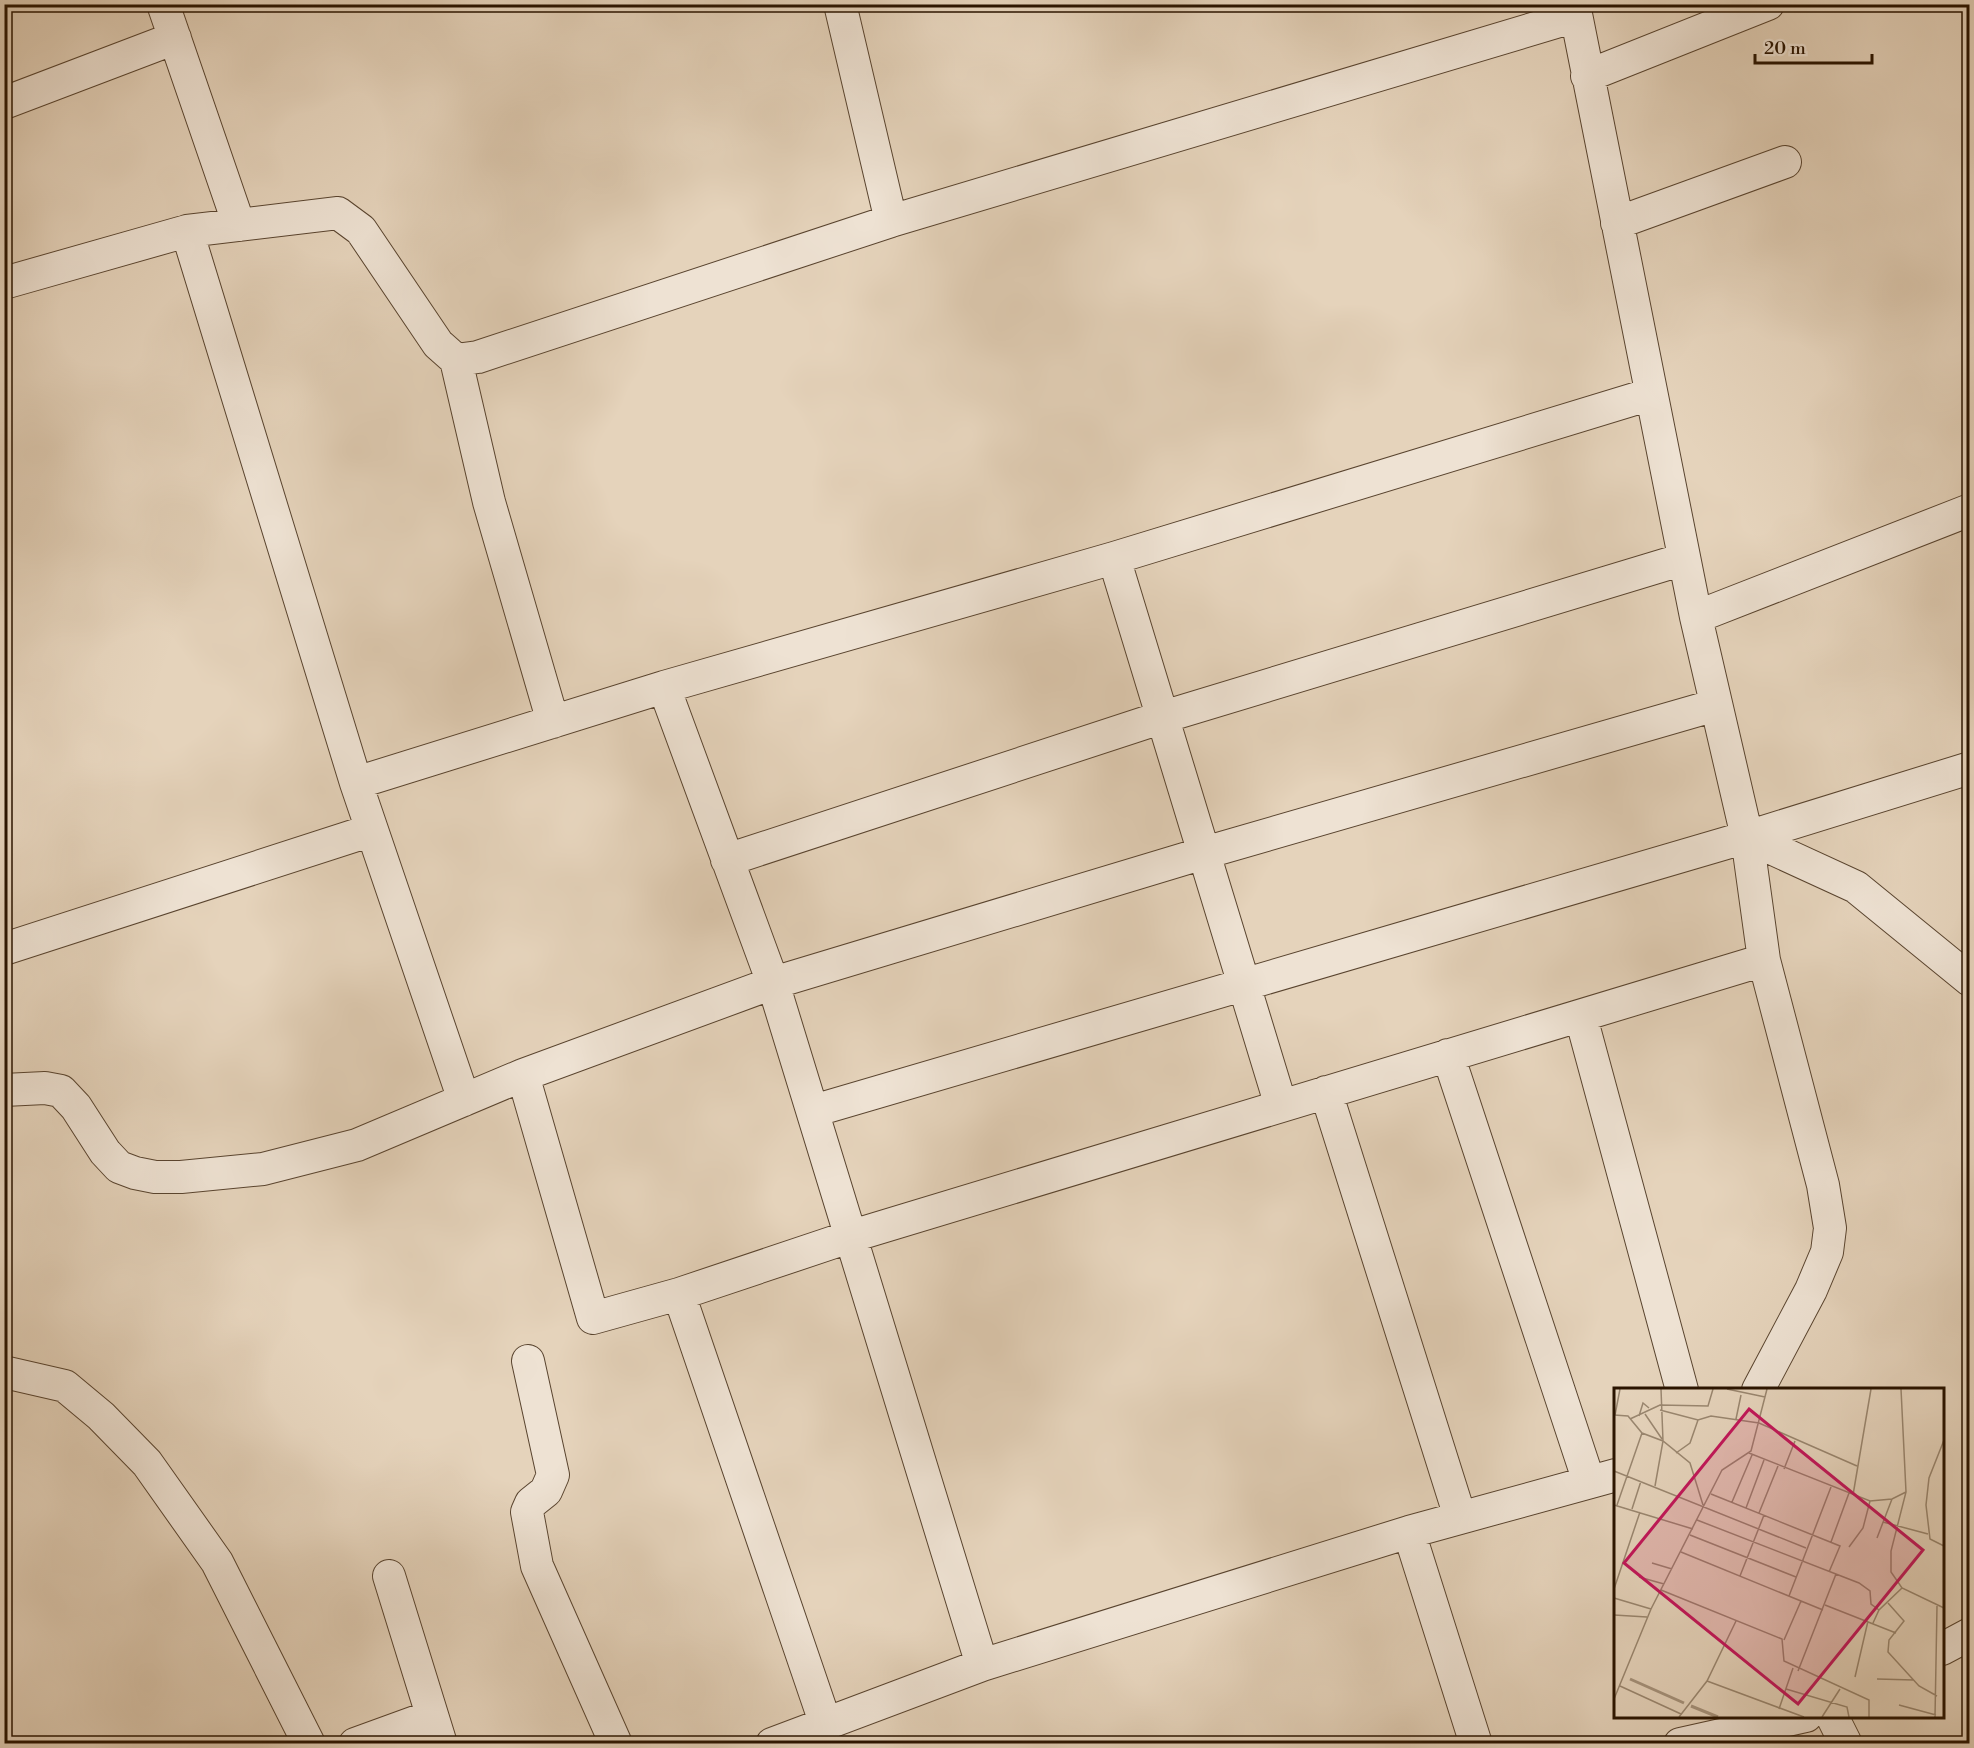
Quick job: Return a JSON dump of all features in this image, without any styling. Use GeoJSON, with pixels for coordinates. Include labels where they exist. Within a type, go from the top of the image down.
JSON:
{"type":"FeatureCollection","features":[{"type":"Feature","properties":{"kind":"street"},"geometry":{"type":"LineString","coordinates":[[163,4],[239,225]]}},
{"type":"Feature","properties":{"kind":"street"},"geometry":{"type":"LineString","coordinates":[[840,4],[891,221]]}},
{"type":"Feature","properties":{"kind":"street"},"geometry":{"type":"LineString","coordinates":[[1587,76],[1768,4]]}},
{"type":"Feature","properties":{"kind":"street"},"geometry":{"type":"LineString","coordinates":[[456,360],[478,357],[891,221],[1575,10],[1696,617],[1747,837],[1764,960],[1823,1185],[1830,1228],[1827,1252],[1811,1290],[1759,1388]]}},
{"type":"Feature","properties":{"kind":"street"},"geometry":{"type":"LineString","coordinates":[[4,103],[175,38]]}},
{"type":"Feature","properties":{"kind":"street"},"geometry":{"type":"LineString","coordinates":[[1617,223],[1785,162]]}},
{"type":"Feature","properties":{"kind":"street"},"geometry":{"type":"LineString","coordinates":[[4,283],[187,231],[338,213],[361,230],[438,344],[456,360],[489,502],[552,722]]}},
{"type":"Feature","properties":{"kind":"street"},"geometry":{"type":"LineString","coordinates":[[187,231],[356,783],[464,1100]]}},
{"type":"Feature","properties":{"kind":"street"},"geometry":{"type":"LineString","coordinates":[[356,783],[664,687],[1114,558],[1651,394]]}},
{"type":"Feature","properties":{"kind":"street"},"geometry":{"type":"LineString","coordinates":[[1696,617],[1970,510]]}},
{"type":"Feature","properties":{"kind":"street"},"geometry":{"type":"LineString","coordinates":[[1114,558],[1281,1106]]}},
{"type":"Feature","properties":{"kind":"street"},"geometry":{"type":"LineString","coordinates":[[727,860],[1163,717],[1684,559]]}},
{"type":"Feature","properties":{"kind":"street"},"geometry":{"type":"LineString","coordinates":[[664,687],[773,983],[982,1665]]}},
{"type":"Feature","properties":{"kind":"street"},"geometry":{"type":"LineString","coordinates":[[4,1090],[45,1088],[61,1091],[76,1107],[105,1152],[119,1167],[155,1177],[181,1178],[263,1169],[357,1145],[523,1075],[773,983],[1204,853],[1716,705]]}},
{"type":"Feature","properties":{"kind":"street"},"geometry":{"type":"LineString","coordinates":[[813,1111],[1747,837],[1970,768]]}},
{"type":"Feature","properties":{"kind":"street"},"geometry":{"type":"LineString","coordinates":[[4,949],[372,830]]}},
{"type":"Feature","properties":{"kind":"street"},"geometry":{"type":"LineString","coordinates":[[1747,837],[1856,887],[1970,980]]}},
{"type":"Feature","properties":{"kind":"street"},"geometry":{"type":"LineString","coordinates":[[523,1075],[593,1318],[679,1294],[852,1236],[1764,960]]}},
{"type":"Feature","properties":{"kind":"street"},"geometry":{"type":"LineString","coordinates":[[1581,1017],[1682,1388]]}},
{"type":"Feature","properties":{"kind":"street"},"geometry":{"type":"LineString","coordinates":[[781,1742],[982,1665],[1409,1532],[1602,1478],[1448,1055]]}},
{"type":"Feature","properties":{"kind":"street"},"geometry":{"type":"LineString","coordinates":[[1326,1092],[1460,1517]]}},
{"type":"Feature","properties":{"kind":"street"},"geometry":{"type":"LineString","coordinates":[[679,1294],[826,1725]]}},
{"type":"Feature","properties":{"kind":"street"},"geometry":{"type":"LineString","coordinates":[[528,1361],[553,1475],[546,1491],[531,1503],[527,1512],[537,1566],[616,1743]]}},
{"type":"Feature","properties":{"kind":"street"},"geometry":{"type":"LineString","coordinates":[[4,1372],[65,1386],[101,1416],[147,1464],[217,1562],[309,1743]]}},
{"type":"Feature","properties":{"kind":"street"},"geometry":{"type":"LineString","coordinates":[[1409,1532],[1476,1743]]}},
{"type":"Feature","properties":{"kind":"street"},"geometry":{"type":"LineString","coordinates":[[355,1743],[437,1730],[389,1576]]}},
{"type":"Feature","properties":{"kind":"street"},"geometry":{"type":"LineString","coordinates":[[1944,1648],[1970,1634]]}},
{"type":"Feature","properties":{"kind":"street"},"geometry":{"type":"LineString","coordinates":[[1680,1743],[1797,1718]]}},
{"type":"Feature","properties":{"kind":"street"},"geometry":{"type":"LineString","coordinates":[[1833,1718],[1846,1743]]}}]}
